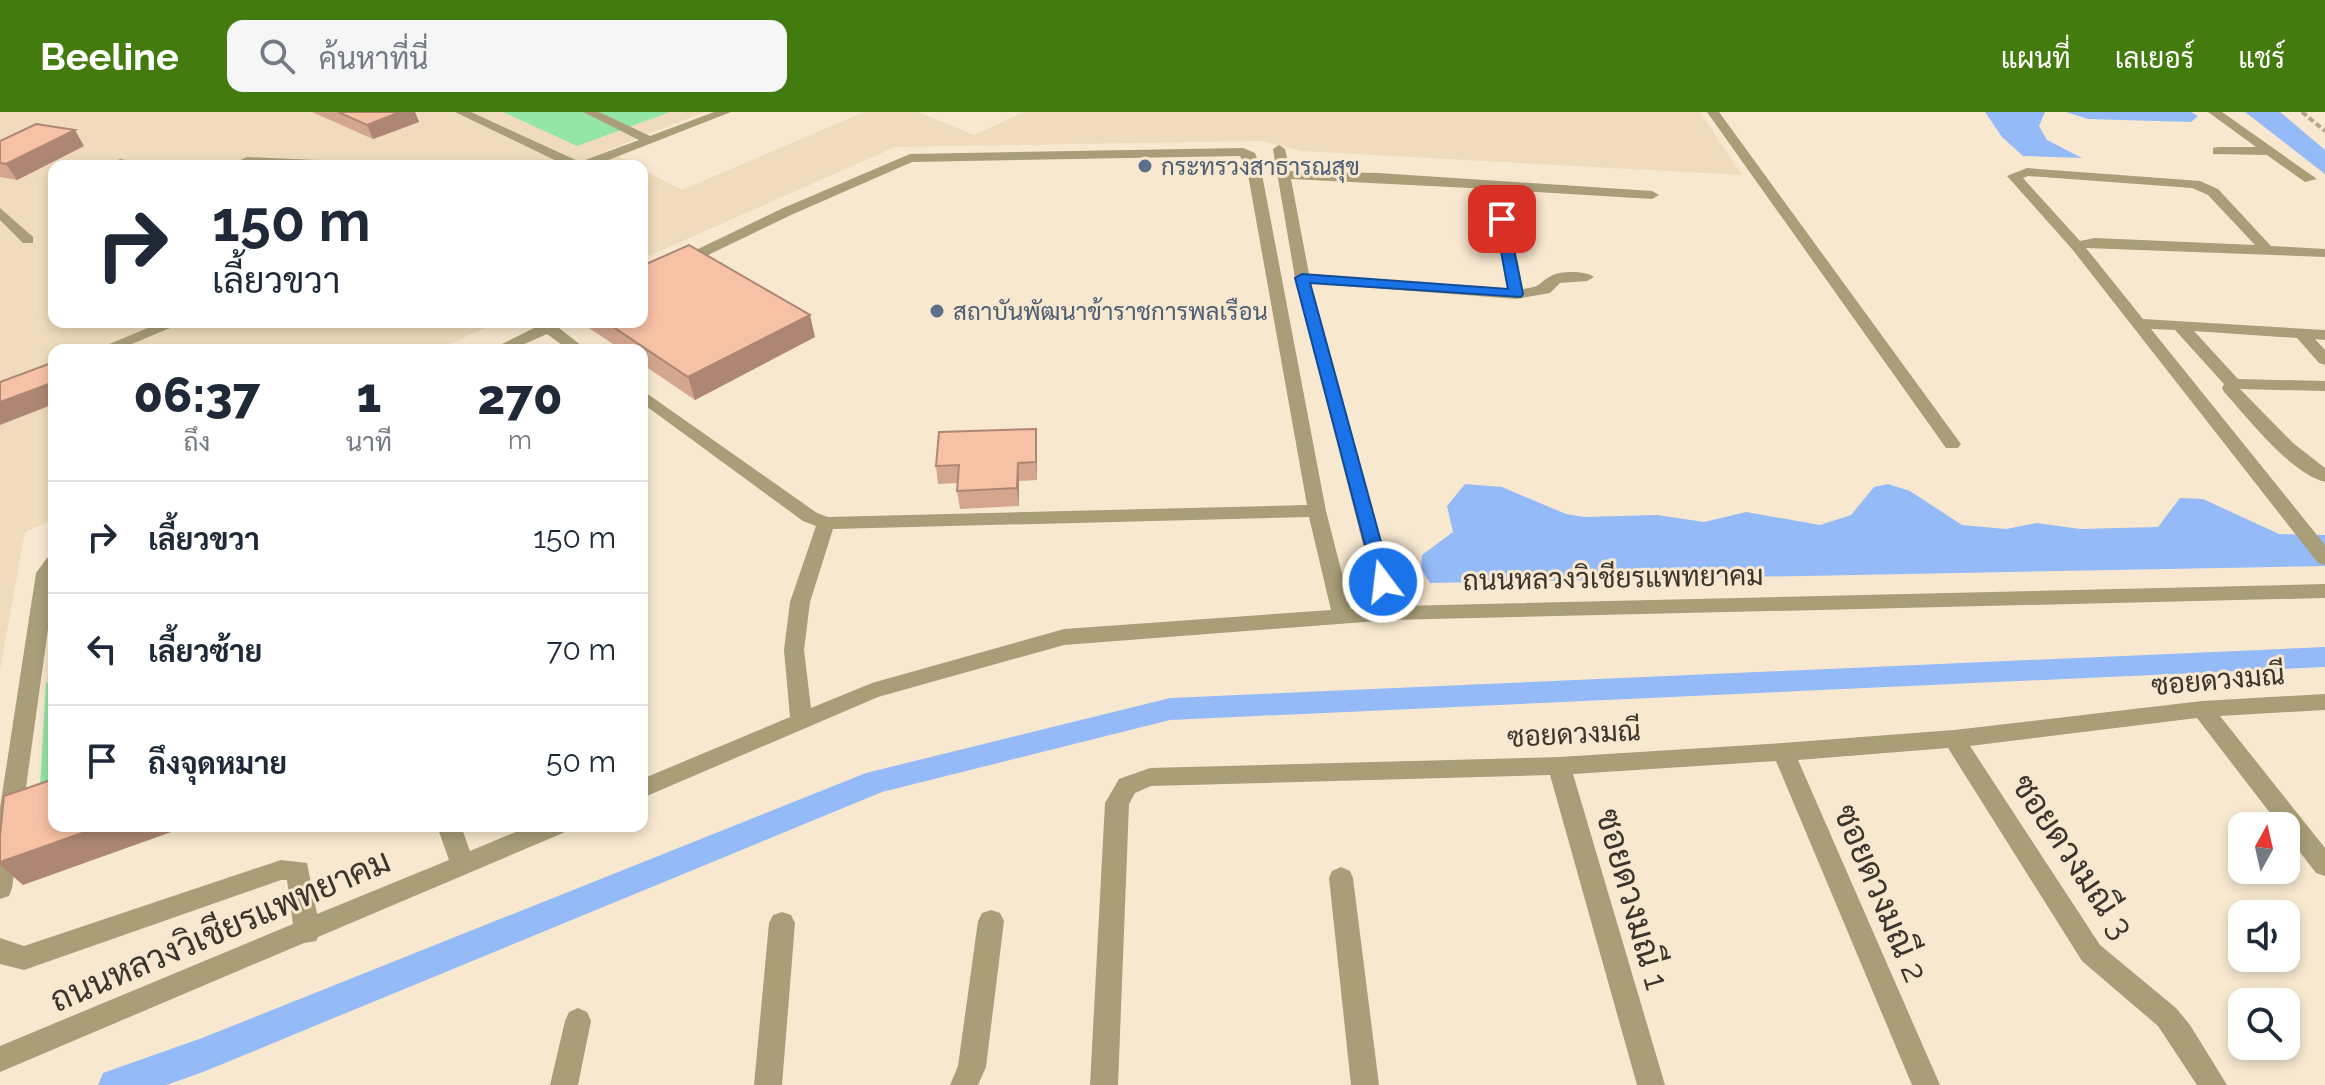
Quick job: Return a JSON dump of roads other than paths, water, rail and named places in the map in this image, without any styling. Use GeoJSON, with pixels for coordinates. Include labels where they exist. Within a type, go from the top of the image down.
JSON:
{"type":"FeatureCollection","features":[{"type":"Feature","properties":{"kind":"street"},"geometry":{"type":"LineString","coordinates":[[461,112],[566,160]]}},
{"type":"Feature","properties":{"kind":"street"},"geometry":{"type":"LineString","coordinates":[[594,115],[616,112]]}},
{"type":"Feature","properties":{"kind":"street"},"geometry":{"type":"LineString","coordinates":[[595,160],[725,112]]}},
{"type":"Feature","properties":{"kind":"street"},"geometry":{"type":"LineString","coordinates":[[1713,112],[1952,444]]}},
{"type":"Feature","properties":{"kind":"street"},"geometry":{"type":"LineString","coordinates":[[2214,112],[2310,179]]}},
{"type":"Feature","properties":{"kind":"street"},"geometry":{"type":"LineString","coordinates":[[594,115],[649,140]]}},
{"type":"Feature","properties":{"kind":"street"},"geometry":{"type":"LineString","coordinates":[[1279,149],[1302,278],[1391,613]]}},
{"type":"Feature","properties":{"kind":"street"},"geometry":{"type":"LineString","coordinates":[[2218,151],[2270,151]]}},
{"type":"Feature","properties":{"kind":"street"},"geometry":{"type":"LineString","coordinates":[[648,279],[786,212],[910,158],[1243,152],[1250,156],[1254,169],[1317,511],[1343,616]]}},
{"type":"Feature","properties":{"kind":"street"},"geometry":{"type":"LineString","coordinates":[[2267,250],[2213,192],[2202,186],[2027,172],[2014,176],[2077,246],[2325,558]]}},
{"type":"Feature","properties":{"kind":"street"},"geometry":{"type":"LineString","coordinates":[[1286,175],[1378,177],[1652,195]]}},
{"type":"Feature","properties":{"kind":"street"},"geometry":{"type":"LineString","coordinates":[[1495,185],[1516,294]]}},
{"type":"Feature","properties":{"kind":"street"},"geometry":{"type":"LineString","coordinates":[[0,212],[28,240]]}},
{"type":"Feature","properties":{"kind":"street"},"geometry":{"type":"LineString","coordinates":[[2077,246],[2095,242],[2325,253]]}},
{"type":"Feature","properties":{"kind":"street"},"geometry":{"type":"LineString","coordinates":[[1302,278],[1516,294],[1545,290],[1556,279],[1587,277]]}},
{"type":"Feature","properties":{"kind":"street"},"geometry":{"type":"LineString","coordinates":[[2138,323],[2325,335]]}},
{"type":"Feature","properties":{"kind":"street"},"geometry":{"type":"LineString","coordinates":[[2180,326],[2233,384],[2325,386]]}},
{"type":"Feature","properties":{"kind":"street"},"geometry":{"type":"LineString","coordinates":[[119,344],[160,328]]}},
{"type":"Feature","properties":{"kind":"street"},"geometry":{"type":"LineString","coordinates":[[511,344],[547,328]]}},
{"type":"Feature","properties":{"kind":"street"},"geometry":{"type":"LineString","coordinates":[[557,328],[573,344]]}},
{"type":"Feature","properties":{"kind":"street"},"geometry":{"type":"LineString","coordinates":[[2302,334],[2325,360]]}},
{"type":"Feature","properties":{"kind":"street"},"geometry":{"type":"LineString","coordinates":[[2233,384],[2230,388],[2280,442],[2325,476]]}},
{"type":"Feature","properties":{"kind":"street"},"geometry":{"type":"LineString","coordinates":[[648,399],[810,517],[826,523],[1317,511]]}},
{"type":"Feature","properties":{"kind":"street"},"geometry":{"type":"LineString","coordinates":[[801,720],[794,650],[800,602],[826,523]]}},
{"type":"Feature","properties":{"kind":"street"},"geometry":{"type":"LineString","coordinates":[[0,888],[48,570]]}},
{"type":"Feature","properties":{"kind":"street","name":"ถนนหลวงวิเชียรแพทยาคม"},"geometry":{"type":"LineString","coordinates":[[648,786],[872,691],[1064,637],[1391,613],[2325,591]]}},
{"type":"Feature","properties":{"kind":"street","name":"ซอยดวงมณี"},"geometry":{"type":"LineString","coordinates":[[1104,1085],[1117,803],[1127,786],[1150,777],[1559,766],[1783,752],[1954,739],[2202,709],[2325,702]]}},
{"type":"Feature","properties":{"kind":"street"},"geometry":{"type":"LineString","coordinates":[[2202,709],[2325,866]]}},
{"type":"Feature","properties":{"kind":"street","name":"ซอยดวงมณี 3"},"geometry":{"type":"LineString","coordinates":[[1954,739],[2091,953],[2167,1017],[2213,1085]]}},
{"type":"Feature","properties":{"kind":"street","name":"ซอยดวงมณี 2"},"geometry":{"type":"LineString","coordinates":[[1783,752],[1920,1073]]}},
{"type":"Feature","properties":{"kind":"street","name":"ซอยดวงมณี 1"},"geometry":{"type":"LineString","coordinates":[[1559,766],[1651,1085]]}},
{"type":"Feature","properties":{"kind":"street"},"geometry":{"type":"LineString","coordinates":[[451,832],[463,865]]}},
{"type":"Feature","properties":{"kind":"street","name":"ถนนหลวงวิเชียรแพทยาคม"},"geometry":{"type":"LineString","coordinates":[[0,1059],[307,933],[541,832]]}},
{"type":"Feature","properties":{"kind":"street"},"geometry":{"type":"LineString","coordinates":[[0,949],[10,956],[24,958],[281,870],[298,870],[307,933]]}},
{"type":"Feature","properties":{"kind":"street"},"geometry":{"type":"LineString","coordinates":[[1341,878],[1365,1085]]}},
{"type":"Feature","properties":{"kind":"street"},"geometry":{"type":"LineString","coordinates":[[964,1085],[972,1067],[991,921]]}},
{"type":"Feature","properties":{"kind":"street"},"geometry":{"type":"LineString","coordinates":[[768,1085],[782,923]]}},
{"type":"Feature","properties":{"kind":"street"},"geometry":{"type":"LineString","coordinates":[[564,1085],[578,1021]]}},
{"type":"Feature","properties":{"kind":"water"},"geometry":{"type":"Polygon","coordinates":[[[1985,112],[2045,112],[2039,126],[2047,140],[2082,158],[2023,156],[2002,137],[1985,112]]]}},
{"type":"Feature","properties":{"kind":"water"},"geometry":{"type":"Polygon","coordinates":[[[2066,112],[2191,112],[2198,116],[2191,122],[2088,119],[2066,112]]]}},
{"type":"Feature","properties":{"kind":"water"},"geometry":{"type":"Polygon","coordinates":[[[2245,112],[2280,112],[2325,150],[2325,174],[2245,112]]]}},
{"type":"Feature","properties":{"kind":"water"},"geometry":{"type":"Polygon","coordinates":[[[1465,484],[1502,487],[1566,514],[1584,517],[1657,515],[1704,522],[1746,512],[1820,525],[1851,515],[1874,487],[1888,484],[1910,491],[1962,525],[2006,529],[2037,523],[2080,529],[2158,527],[2180,498],[2203,499],[2279,534],[2325,535],[2325,566],[1430,583],[1421,569],[1422,555],[1453,532],[1447,506],[1465,484]]]}},
{"type":"Feature","properties":{"kind":"waterway"},"geometry":{"type":"LineString","coordinates":[[116,1085],[203,1055],[877,781],[1170,709],[2325,657]]}},
{"type":"Feature","properties":{"kind":"place","name":"กระทรวงสาธารณสุข"},"geometry":{"type":"Point","coordinates":[1145,166]}},
{"type":"Feature","properties":{"kind":"place","name":"สถาบันพัฒนาข้าราชการพลเรือน"},"geometry":{"type":"Point","coordinates":[937,311]}}]}
